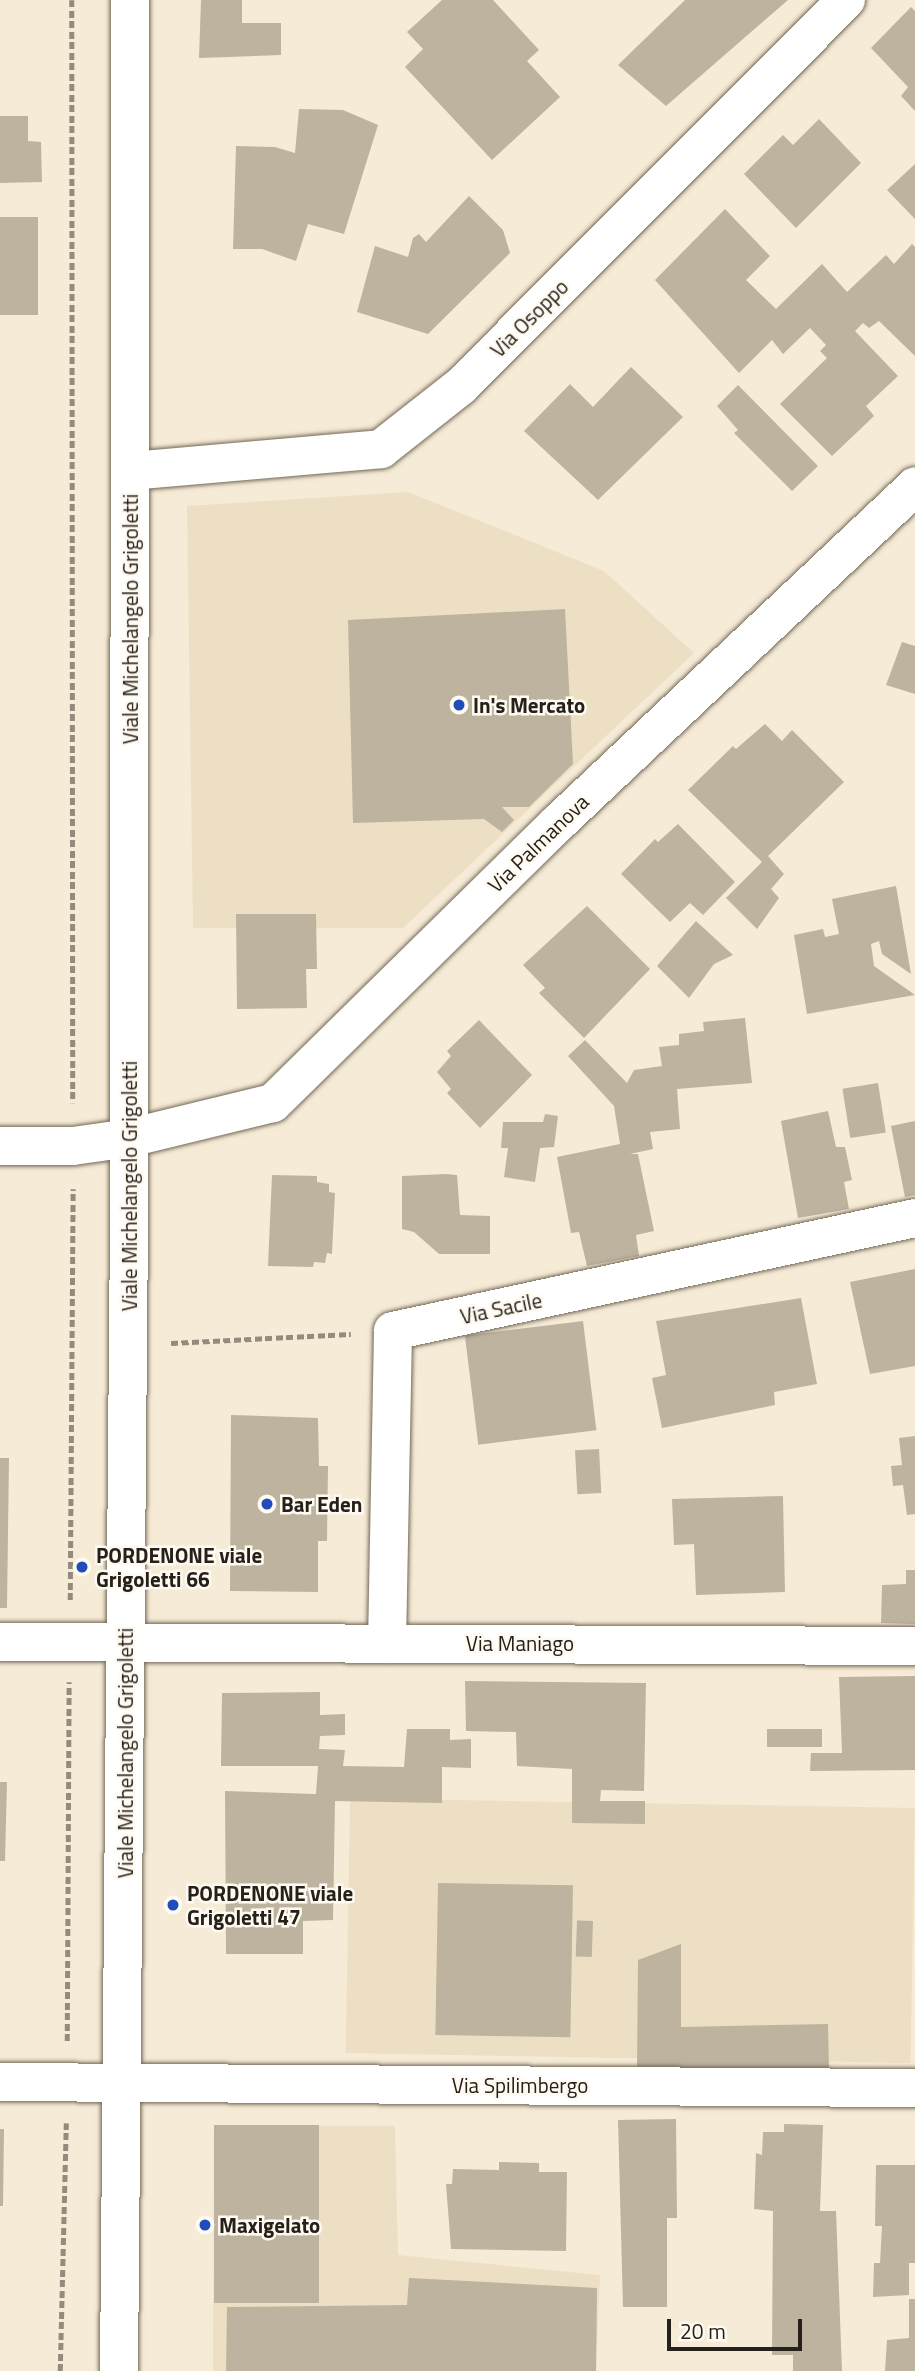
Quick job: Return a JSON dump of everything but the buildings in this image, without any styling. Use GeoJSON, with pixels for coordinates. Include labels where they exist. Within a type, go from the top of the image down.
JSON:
{"type":"FeatureCollection","features":[{"type":"Feature","properties":{"kind":"street","name":"Viale Michelangelo Grigoletti"},"geometry":{"type":"LineString","coordinates":[[119,2371],[124,2083],[129,1138],[130,0]]}},
{"type":"Feature","properties":{"kind":"street","name":"Via Osoppo"},"geometry":{"type":"LineString","coordinates":[[131,471],[381,449],[461,386],[846,0]]}},
{"type":"Feature","properties":{"kind":"street","name":"Via Palmanova"},"geometry":{"type":"LineString","coordinates":[[0,1146],[73,1146],[129,1138],[273,1103],[558,822],[915,486]]}},
{"type":"Feature","properties":{"kind":"street","name":"Via Sacile"},"geometry":{"type":"LineString","coordinates":[[393,1331],[915,1218]]}},
{"type":"Feature","properties":{"kind":"street"},"geometry":{"type":"LineString","coordinates":[[387,1644],[393,1331]]}},
{"type":"Feature","properties":{"kind":"street","name":"Via Maniago"},"geometry":{"type":"LineString","coordinates":[[0,1642],[915,1646]]}},
{"type":"Feature","properties":{"kind":"street","name":"Via Spilimbergo"},"geometry":{"type":"LineString","coordinates":[[0,2082],[915,2088]]}},
{"type":"Feature","properties":{"kind":"path"},"geometry":{"type":"LineString","coordinates":[[128,1345],[393,1331]]}},
{"type":"Feature","properties":{"kind":"shaded area"},"geometry":{"type":"Polygon","coordinates":[[[408,492],[604,571],[694,653],[403,928],[193,928],[187,506],[408,492]]]}},
{"type":"Feature","properties":{"kind":"shaded area"},"geometry":{"type":"Polygon","coordinates":[[[350,1798],[915,1808],[911,2063],[346,2053],[350,1798]]]}},
{"type":"Feature","properties":{"kind":"shaded area"},"geometry":{"type":"Polygon","coordinates":[[[214,2126],[395,2126],[398,2255],[600,2275],[596,2371],[213,2371],[214,2126]]]}},
{"type":"Feature","properties":{"kind":"place","name":"In's Mercato"},"geometry":{"type":"Point","coordinates":[459,705]}},
{"type":"Feature","properties":{"kind":"place","name":"Bar Eden"},"geometry":{"type":"Point","coordinates":[267,1504]}},
{"type":"Feature","properties":{"kind":"place","name":"PORDENONE viale Grigoletti 66"},"geometry":{"type":"Point","coordinates":[82,1567]}},
{"type":"Feature","properties":{"kind":"place","name":"PORDENONE viale Grigoletti 47"},"geometry":{"type":"Point","coordinates":[173,1905]}},
{"type":"Feature","properties":{"kind":"place","name":"Maxigelato"},"geometry":{"type":"Point","coordinates":[205,2225]}}]}
